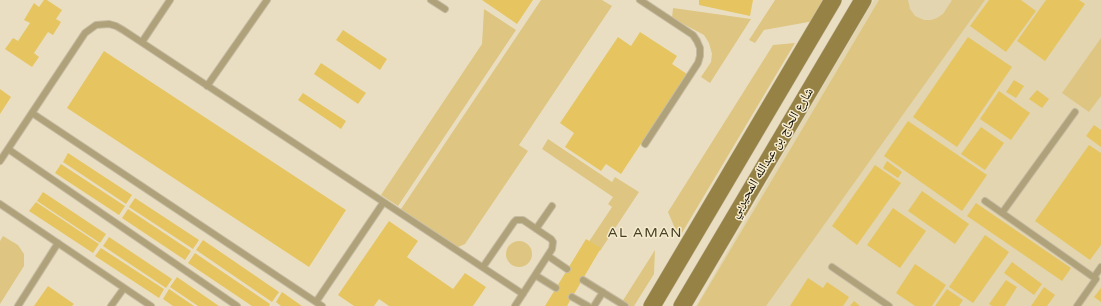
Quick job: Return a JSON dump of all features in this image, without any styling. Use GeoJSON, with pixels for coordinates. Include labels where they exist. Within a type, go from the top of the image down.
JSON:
{"type":"FeatureCollection","features":[{"type":"Feature","properties":{"kind":"street","name":"شارع الحاج بن عبدالله المحيربي"},"geometry":{"type":"LineString","coordinates":[[652,306],[833,0]]}},
{"type":"Feature","properties":{"kind":"street","name":"شارع الحاج بن عبدالله المحيربي"},"geometry":{"type":"LineString","coordinates":[[682,306],[863,0]]}},
{"type":"Feature","properties":{"kind":"lane"},"geometry":{"type":"LineString","coordinates":[[142,42],[170,0]]}},
{"type":"Feature","properties":{"kind":"lane"},"geometry":{"type":"LineString","coordinates":[[207,86],[267,0]]}},
{"type":"Feature","properties":{"kind":"lane"},"geometry":{"type":"LineString","coordinates":[[431,0],[445,9]]}},
{"type":"Feature","properties":{"kind":"lane"},"geometry":{"type":"LineString","coordinates":[[640,0],[693,35],[700,48],[698,62],[645,144]]}},
{"type":"Feature","properties":{"kind":"lane"},"geometry":{"type":"LineString","coordinates":[[0,161],[81,38],[90,28],[96,25],[109,24],[116,26],[142,42],[522,294]]}},
{"type":"Feature","properties":{"kind":"lane"},"geometry":{"type":"LineString","coordinates":[[1002,213],[1075,112]]}},
{"type":"Feature","properties":{"kind":"lane"},"geometry":{"type":"LineString","coordinates":[[32,113],[322,306]]}},
{"type":"Feature","properties":{"kind":"lane"},"geometry":{"type":"LineString","coordinates":[[8,150],[237,306]]}},
{"type":"Feature","properties":{"kind":"lane"},"geometry":{"type":"LineString","coordinates":[[985,201],[1094,277]]}},
{"type":"Feature","properties":{"kind":"lane"},"geometry":{"type":"LineString","coordinates":[[316,302],[383,202]]}},
{"type":"Feature","properties":{"kind":"lane"},"geometry":{"type":"LineString","coordinates":[[0,204],[151,306]]}},
{"type":"Feature","properties":{"kind":"lane"},"geometry":{"type":"LineString","coordinates":[[536,229],[552,206]]}},
{"type":"Feature","properties":{"kind":"lane"},"geometry":{"type":"LineString","coordinates":[[483,267],[516,220],[523,220],[549,237],[553,242],[553,246],[515,306]]}},
{"type":"Feature","properties":{"kind":"lane"},"geometry":{"type":"LineString","coordinates":[[18,306],[58,243]]}},
{"type":"Feature","properties":{"kind":"lane"},"geometry":{"type":"LineString","coordinates":[[548,256],[568,269]]}},
{"type":"Feature","properties":{"kind":"lane"},"geometry":{"type":"LineString","coordinates":[[832,267],[890,306]]}},
{"type":"Feature","properties":{"kind":"lane"},"geometry":{"type":"LineString","coordinates":[[1077,306],[1096,279],[1094,277],[1101,267]]}},
{"type":"Feature","properties":{"kind":"lane"},"geometry":{"type":"LineString","coordinates":[[535,274],[556,288]]}},
{"type":"Feature","properties":{"kind":"lane"},"geometry":{"type":"LineString","coordinates":[[583,280],[625,306]]}},
{"type":"Feature","properties":{"kind":"lane"},"geometry":{"type":"LineString","coordinates":[[111,306],[124,288]]}},
{"type":"Feature","properties":{"kind":"lane"},"geometry":{"type":"LineString","coordinates":[[594,306],[603,292]]}},
{"type":"Feature","properties":{"kind":"lane"},"geometry":{"type":"LineString","coordinates":[[572,297],[588,306]]}},
{"type":"Feature","properties":{"kind":"shaded area"},"geometry":{"type":"Polygon","coordinates":[[[541,0],[602,0],[612,6],[519,145],[528,151],[465,244],[458,247],[401,209],[541,0]]]}},
{"type":"Feature","properties":{"kind":"shaded area"},"geometry":{"type":"Polygon","coordinates":[[[775,0],[826,0],[814,21],[764,30],[755,43],[749,40],[775,0]]]}},
{"type":"Feature","properties":{"kind":"shaded area"},"geometry":{"type":"Polygon","coordinates":[[[874,0],[1101,0],[1101,306],[696,306],[874,0]]]}},
{"type":"Feature","properties":{"kind":"shaded area"},"geometry":{"type":"Polygon","coordinates":[[[879,0],[908,0],[910,9],[915,16],[924,20],[931,20],[943,14],[952,0],[985,0],[766,306],[697,306],[879,0]]]}},
{"type":"Feature","properties":{"kind":"shaded area"},"geometry":{"type":"Polygon","coordinates":[[[673,8],[751,19],[710,83],[701,77],[711,62],[712,54],[709,43],[704,35],[672,18],[673,8]]]}},
{"type":"Feature","properties":{"kind":"shaded area"},"geometry":{"type":"Polygon","coordinates":[[[484,9],[516,30],[398,206],[381,195],[482,44],[484,9]]]}},
{"type":"Feature","properties":{"kind":"shaded area"},"geometry":{"type":"Polygon","coordinates":[[[1101,38],[1101,96],[1089,112],[1062,93],[1101,38]]]}},
{"type":"Feature","properties":{"kind":"shaded area"},"geometry":{"type":"Polygon","coordinates":[[[795,43],[679,238],[668,212],[773,45],[795,43]]]}},
{"type":"Feature","properties":{"kind":"shaded area"},"geometry":{"type":"Polygon","coordinates":[[[548,139],[612,182],[615,177],[639,192],[600,251],[588,243],[612,207],[608,204],[613,197],[542,149],[548,139]]]}},
{"type":"Feature","properties":{"kind":"shaded area"},"geometry":{"type":"Polygon","coordinates":[[[3,236],[18,245],[24,254],[24,266],[0,304],[0,241],[3,236]]]}},
{"type":"Feature","properties":{"kind":"shaded area"},"geometry":{"type":"Polygon","coordinates":[[[519,241],[528,245],[532,254],[528,263],[519,267],[510,263],[506,254],[510,245],[519,241]]]}},
{"type":"Feature","properties":{"kind":"shaded area"},"geometry":{"type":"Polygon","coordinates":[[[655,250],[654,274],[634,306],[628,306],[622,302],[655,250]]]}},
{"type":"Feature","properties":{"kind":"building"},"geometry":{"type":"Polygon","coordinates":[[[44,0],[47,0],[62,10],[56,19],[61,22],[53,35],[48,32],[34,53],[39,57],[32,67],[5,49],[13,38],[18,41],[30,23],[24,20],[34,3],[39,7],[44,0]]]}},
{"type":"Feature","properties":{"kind":"building"},"geometry":{"type":"Polygon","coordinates":[[[482,0],[533,0],[517,24],[482,0]]]}},
{"type":"Feature","properties":{"kind":"building"},"geometry":{"type":"Polygon","coordinates":[[[699,0],[753,0],[750,16],[699,5],[699,0]]]}},
{"type":"Feature","properties":{"kind":"building"},"geometry":{"type":"Polygon","coordinates":[[[989,0],[1021,0],[1036,11],[1006,52],[970,26],[989,0]]]}},
{"type":"Feature","properties":{"kind":"building"},"geometry":{"type":"Polygon","coordinates":[[[1046,0],[1079,0],[1085,4],[1045,61],[1017,41],[1046,0]]]}},
{"type":"Feature","properties":{"kind":"building"},"geometry":{"type":"Polygon","coordinates":[[[343,30],[387,59],[380,70],[336,40],[343,30]]]}},
{"type":"Feature","properties":{"kind":"building"},"geometry":{"type":"Polygon","coordinates":[[[640,32],[677,56],[672,64],[687,74],[621,174],[606,164],[601,171],[565,147],[574,133],[560,123],[618,37],[631,46],[640,32]]]}},
{"type":"Feature","properties":{"kind":"building"},"geometry":{"type":"Polygon","coordinates":[[[968,37],[1012,67],[957,147],[913,117],[968,37]]]}},
{"type":"Feature","properties":{"kind":"building"},"geometry":{"type":"Polygon","coordinates":[[[104,51],[346,210],[309,267],[67,108],[104,51]]]}},
{"type":"Feature","properties":{"kind":"building"},"geometry":{"type":"Polygon","coordinates":[[[321,63],[366,93],[358,104],[314,74],[321,63]]]}},
{"type":"Feature","properties":{"kind":"building"},"geometry":{"type":"Polygon","coordinates":[[[1014,80],[1024,86],[1016,98],[1006,92],[1014,80]]]}},
{"type":"Feature","properties":{"kind":"building"},"geometry":{"type":"Polygon","coordinates":[[[0,89],[11,97],[0,114],[0,89]]]}},
{"type":"Feature","properties":{"kind":"building"},"geometry":{"type":"Polygon","coordinates":[[[1037,90],[1049,99],[1042,108],[1029,99],[1037,90]]]}},
{"type":"Feature","properties":{"kind":"building"},"geometry":{"type":"Polygon","coordinates":[[[999,91],[1030,113],[1011,140],[980,119],[999,91]]]}},
{"type":"Feature","properties":{"kind":"building"},"geometry":{"type":"Polygon","coordinates":[[[303,93],[346,121],[341,129],[298,100],[303,93]]]}},
{"type":"Feature","properties":{"kind":"building"},"geometry":{"type":"Polygon","coordinates":[[[908,121],[987,175],[962,211],[884,156],[908,121]]]}},
{"type":"Feature","properties":{"kind":"building"},"geometry":{"type":"Polygon","coordinates":[[[1094,125],[1101,130],[1101,147],[1086,136],[1094,125]]]}},
{"type":"Feature","properties":{"kind":"building"},"geometry":{"type":"Polygon","coordinates":[[[981,127],[1004,143],[985,170],[961,154],[981,127]]]}},
{"type":"Feature","properties":{"kind":"building"},"geometry":{"type":"Polygon","coordinates":[[[1089,145],[1101,153],[1101,245],[1090,260],[1035,221],[1089,145]]]}},
{"type":"Feature","properties":{"kind":"building"},"geometry":{"type":"Polygon","coordinates":[[[68,153],[132,195],[126,204],[63,162],[68,153]]]}},
{"type":"Feature","properties":{"kind":"building"},"geometry":{"type":"Polygon","coordinates":[[[887,161],[902,172],[898,178],[883,168],[887,161]]]}},
{"type":"Feature","properties":{"kind":"building"},"geometry":{"type":"Polygon","coordinates":[[[61,164],[125,206],[119,215],[55,173],[61,164]]]}},
{"type":"Feature","properties":{"kind":"building"},"geometry":{"type":"Polygon","coordinates":[[[875,165],[901,183],[857,245],[832,226],[875,165]]]}},
{"type":"Feature","properties":{"kind":"building"},"geometry":{"type":"Polygon","coordinates":[[[922,191],[969,224],[955,244],[908,211],[922,191]]]}},
{"type":"Feature","properties":{"kind":"building"},"geometry":{"type":"Polygon","coordinates":[[[43,192],[106,234],[100,243],[37,201],[43,192]]]}},
{"type":"Feature","properties":{"kind":"building"},"geometry":{"type":"Polygon","coordinates":[[[135,198],[199,240],[193,249],[129,207],[135,198]]]}},
{"type":"Feature","properties":{"kind":"building"},"geometry":{"type":"Polygon","coordinates":[[[36,202],[99,244],[93,253],[29,211],[36,202]]]}},
{"type":"Feature","properties":{"kind":"building"},"geometry":{"type":"Polygon","coordinates":[[[976,203],[1071,268],[1062,281],[967,216],[976,203]]]}},
{"type":"Feature","properties":{"kind":"building"},"geometry":{"type":"Polygon","coordinates":[[[893,208],[926,231],[900,268],[867,245],[893,208]]]}},
{"type":"Feature","properties":{"kind":"building"},"geometry":{"type":"Polygon","coordinates":[[[128,209],[191,251],[185,260],[122,218],[128,209]]]}},
{"type":"Feature","properties":{"kind":"building"},"geometry":{"type":"Polygon","coordinates":[[[389,221],[418,241],[407,257],[453,289],[465,273],[486,287],[473,306],[389,306],[379,299],[374,306],[354,306],[338,295],[389,221]]]}},
{"type":"Feature","properties":{"kind":"building"},"geometry":{"type":"Polygon","coordinates":[[[985,235],[1009,252],[973,303],[949,287],[985,235]]]}},
{"type":"Feature","properties":{"kind":"building"},"geometry":{"type":"Polygon","coordinates":[[[109,237],[172,279],[166,288],[103,246],[109,237]]]}},
{"type":"Feature","properties":{"kind":"building"},"geometry":{"type":"Polygon","coordinates":[[[586,239],[601,248],[567,306],[545,306],[586,239]]]}},
{"type":"Feature","properties":{"kind":"building"},"geometry":{"type":"Polygon","coordinates":[[[203,240],[279,292],[272,302],[196,250],[203,240]]]}},
{"type":"Feature","properties":{"kind":"building"},"geometry":{"type":"Polygon","coordinates":[[[101,248],[164,289],[159,298],[95,256],[101,248]]]}},
{"type":"Feature","properties":{"kind":"building"},"geometry":{"type":"Polygon","coordinates":[[[195,253],[270,304],[269,306],[252,306],[188,263],[195,253]]]}},
{"type":"Feature","properties":{"kind":"building"},"geometry":{"type":"Polygon","coordinates":[[[1012,262],[1042,284],[1034,295],[1004,273],[1012,262]]]}},
{"type":"Feature","properties":{"kind":"building"},"geometry":{"type":"Polygon","coordinates":[[[915,264],[946,285],[932,306],[915,306],[896,293],[915,264]]]}},
{"type":"Feature","properties":{"kind":"building"},"geometry":{"type":"Polygon","coordinates":[[[177,277],[219,306],[198,306],[170,287],[177,277]]]}},
{"type":"Feature","properties":{"kind":"building"},"geometry":{"type":"Polygon","coordinates":[[[808,278],[823,288],[827,282],[849,297],[843,306],[790,306],[808,278]]]}},
{"type":"Feature","properties":{"kind":"building"},"geometry":{"type":"Polygon","coordinates":[[[1006,280],[1017,287],[1005,306],[992,306],[989,304],[1006,280]]]}},
{"type":"Feature","properties":{"kind":"building"},"geometry":{"type":"Polygon","coordinates":[[[48,286],[74,304],[72,306],[34,306],[48,286]]]}},
{"type":"Feature","properties":{"kind":"building"},"geometry":{"type":"Polygon","coordinates":[[[1044,287],[1055,295],[1047,306],[1031,306],[1044,287]]]}},
{"type":"Feature","properties":{"kind":"building"},"geometry":{"type":"Polygon","coordinates":[[[1101,288],[1101,302],[1094,297],[1101,288]]]}},
{"type":"Feature","properties":{"kind":"building"},"geometry":{"type":"Polygon","coordinates":[[[169,289],[194,306],[173,306],[163,299],[169,289]]]}},
{"type":"Feature","properties":{"kind":"building"},"geometry":{"type":"Polygon","coordinates":[[[947,289],[963,300],[959,306],[935,306],[947,289]]]}},
{"type":"Feature","properties":{"kind":"building"},"geometry":{"type":"Polygon","coordinates":[[[282,292],[302,306],[281,306],[276,302],[282,292]]]}},
{"type":"Feature","properties":{"kind":"building"},"geometry":{"type":"Polygon","coordinates":[[[854,301],[860,306],[850,306],[854,301]]]}},
{"type":"Feature","properties":{"kind":"district","name":"AL AMAN"},"geometry":{"type":"Point","coordinates":[645,233]}}]}
